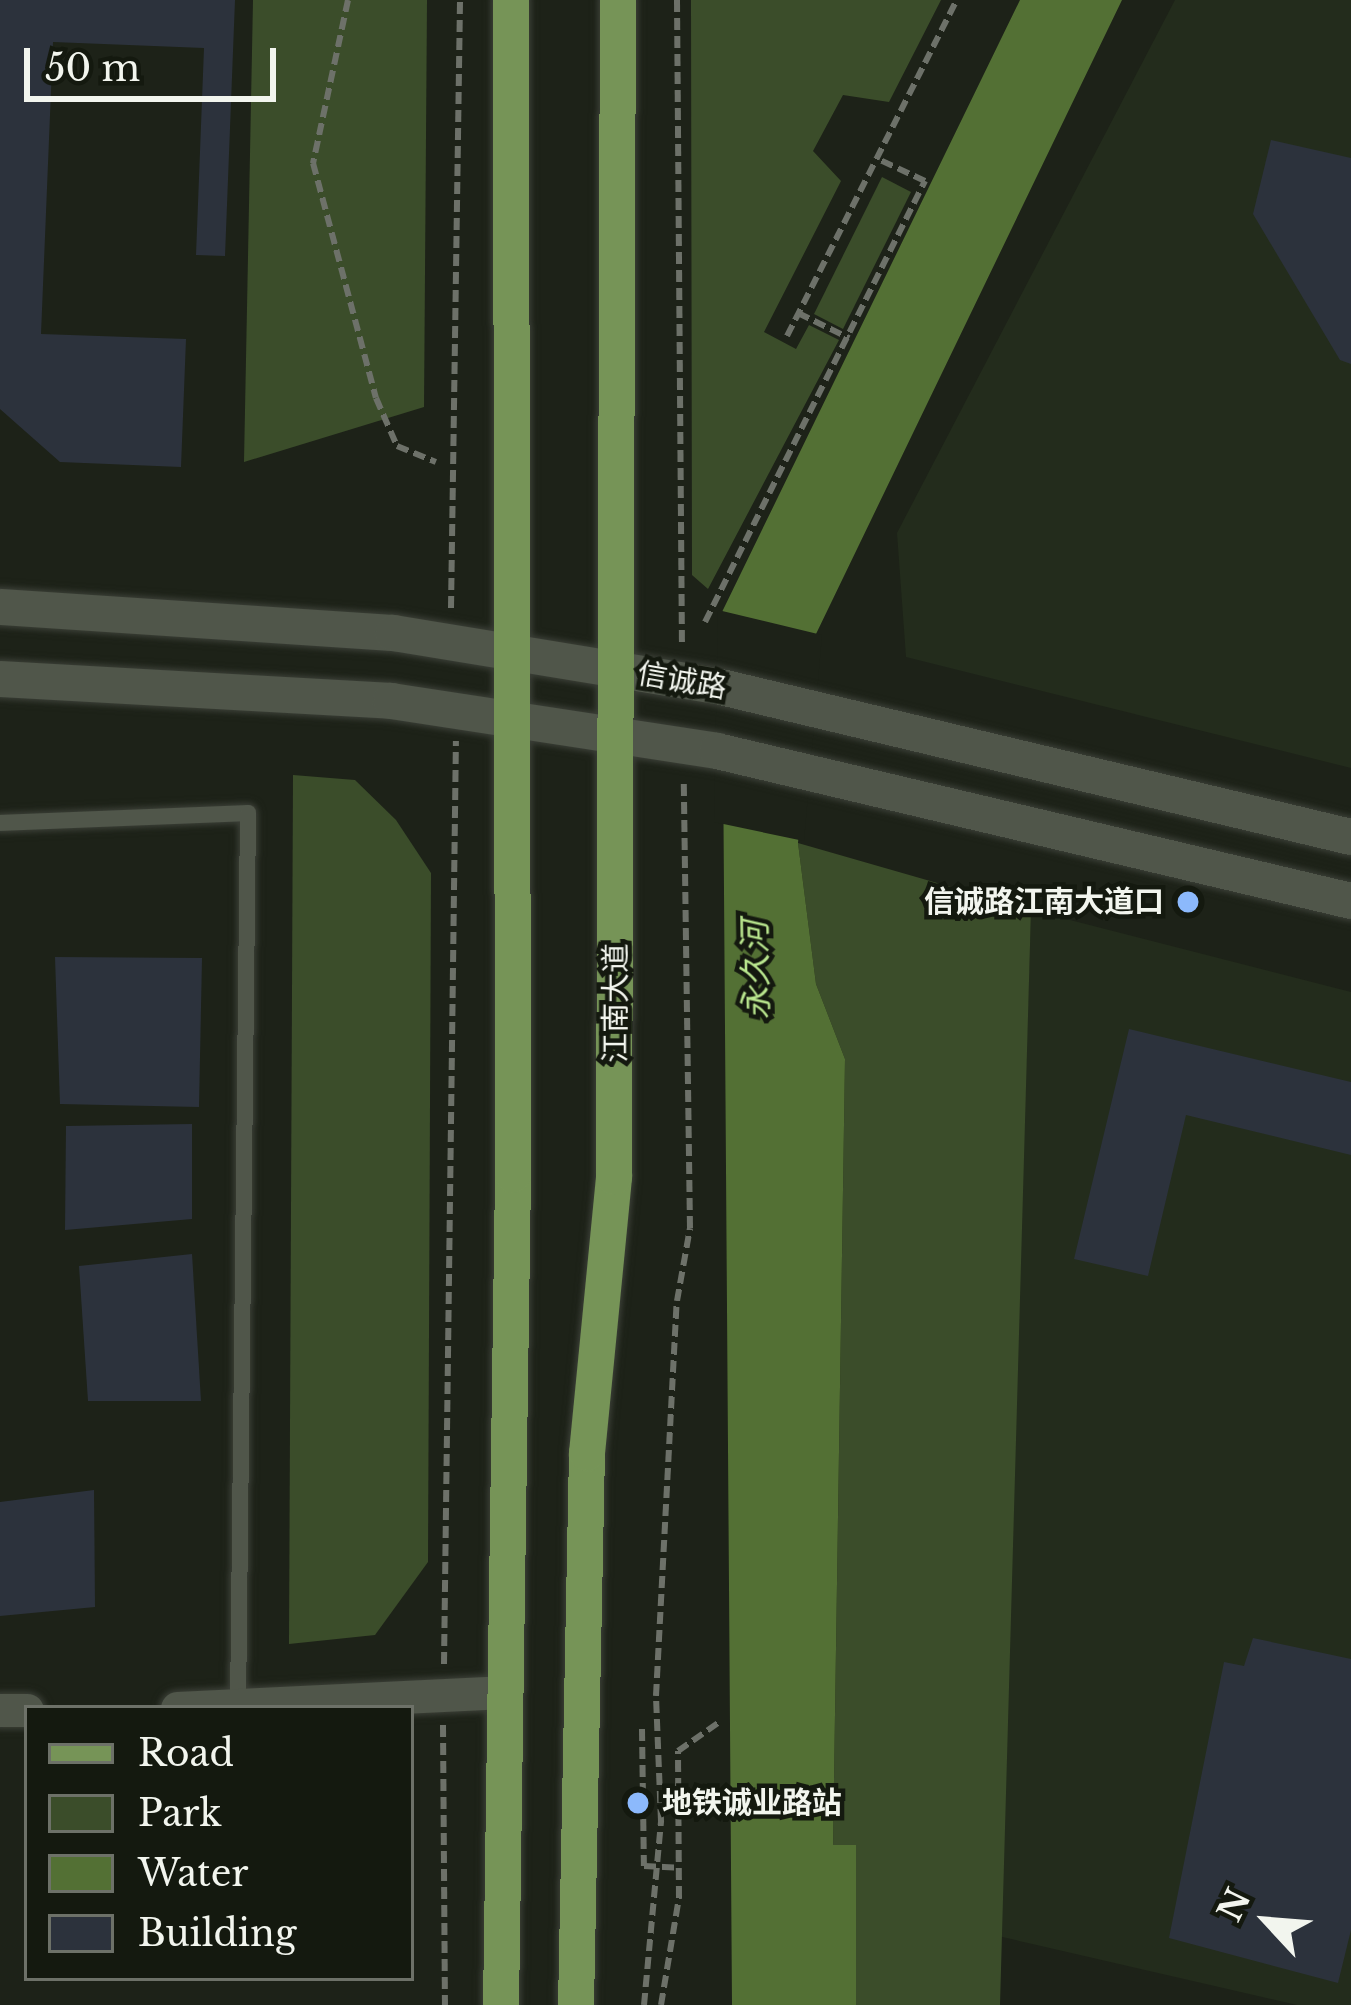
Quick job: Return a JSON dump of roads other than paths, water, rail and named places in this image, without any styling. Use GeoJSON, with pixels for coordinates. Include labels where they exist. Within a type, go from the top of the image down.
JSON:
{"type":"FeatureCollection","features":[{"type":"Feature","properties":{"kind":"main road"},"geometry":{"type":"LineString","coordinates":[[501,2005],[513,1175],[508,719],[511,0]]}},
{"type":"Feature","properties":{"kind":"main road","name":"江南大道"},"geometry":{"type":"LineString","coordinates":[[576,2005],[586,1453],[614,1177],[620,670],[618,0]]}},
{"type":"Feature","properties":{"kind":"main road","name":"信诚路"},"geometry":{"type":"LineString","coordinates":[[0,607],[452,643],[700,683],[1351,837]]}},
{"type":"Feature","properties":{"kind":"main road"},"geometry":{"type":"LineString","coordinates":[[0,679],[455,711],[700,749],[1351,901]]}},
{"type":"Feature","properties":{"kind":"street"},"geometry":{"type":"LineString","coordinates":[[279,1705],[502,1692]]}},
{"type":"Feature","properties":{"kind":"lane"},"geometry":{"type":"LineString","coordinates":[[0,823],[248,813],[238,1705]]}},
{"type":"Feature","properties":{"kind":"water","name":"永久河"},"geometry":{"type":"Polygon","coordinates":[[[1020,0],[1122,0],[816,634],[798,843],[816,984],[845,1059],[833,1845],[856,1845],[856,2005],[732,2005],[722,612],[1020,0]]]}},
{"type":"Feature","properties":{"kind":"place","name":"信诚路江南大道口"},"geometry":{"type":"Point","coordinates":[1188,902]}},
{"type":"Feature","properties":{"kind":"place","name":"地铁诚业路站"},"geometry":{"type":"Point","coordinates":[638,1803]}}]}
